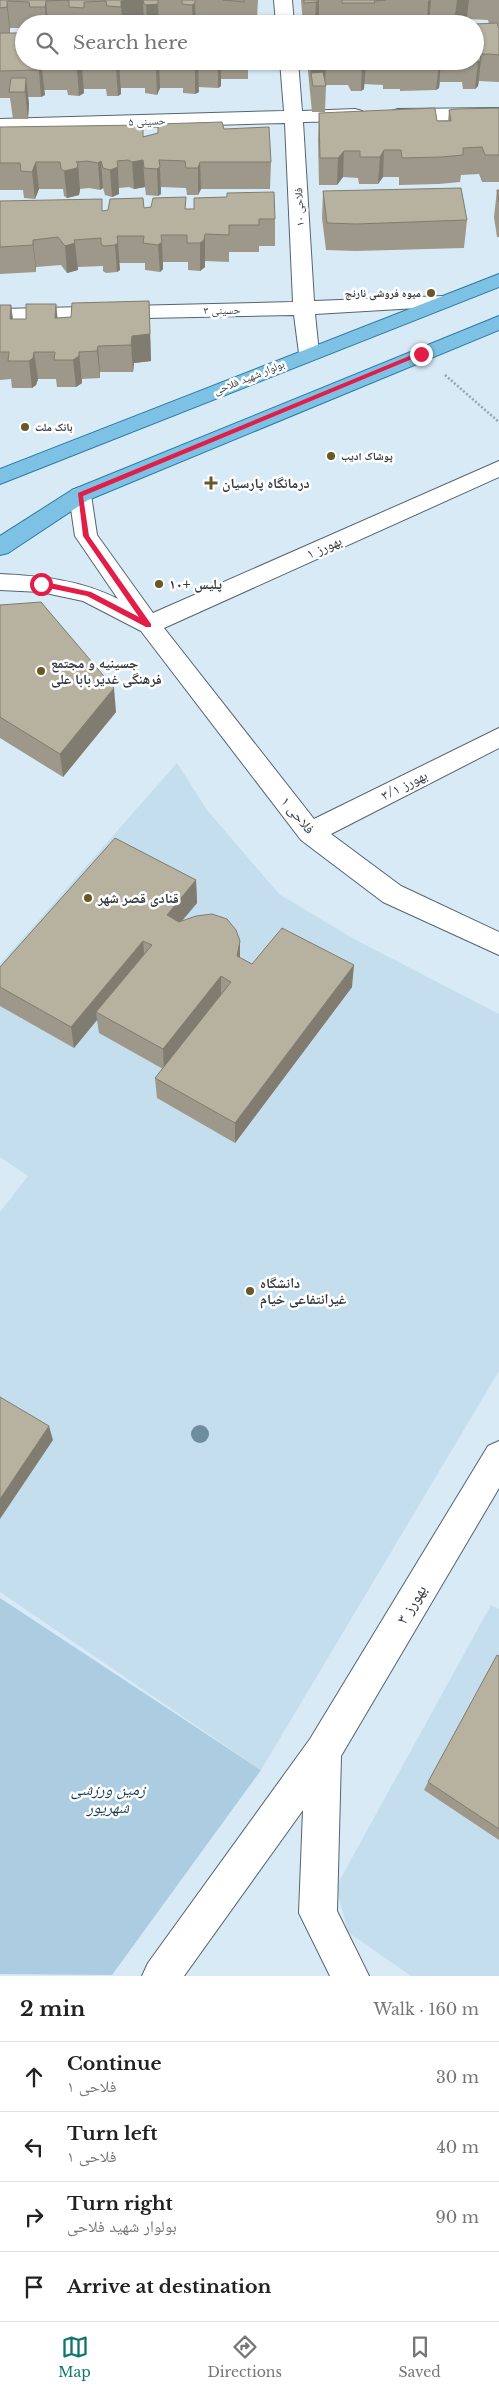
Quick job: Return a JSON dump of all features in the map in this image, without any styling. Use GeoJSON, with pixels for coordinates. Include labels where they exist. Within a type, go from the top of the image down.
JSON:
{"type":"FeatureCollection","features":[{"type":"Feature","properties":{"kind":"main road","name":"بولوار شهید فلاحی"},"geometry":{"type":"LineString","coordinates":[[0,477],[309,353],[499,280]]}},
{"type":"Feature","properties":{"kind":"main road"},"geometry":{"type":"LineString","coordinates":[[0,548],[80,495],[499,322]]}},
{"type":"Feature","properties":{"kind":"street"},"geometry":{"type":"LineString","coordinates":[[283,0],[284,15]]}},
{"type":"Feature","properties":{"kind":"street","name":"فلاحی ۱۰"},"geometry":{"type":"LineString","coordinates":[[290,70],[294,116],[303,308],[309,353]]}},
{"type":"Feature","properties":{"kind":"street","name":"حسینی ۵"},"geometry":{"type":"LineString","coordinates":[[0,125],[294,116],[499,114]]}},
{"type":"Feature","properties":{"kind":"street","name":"حسینی ۳"},"geometry":{"type":"LineString","coordinates":[[0,315],[303,308],[444,302]]}},
{"type":"Feature","properties":{"kind":"street","name":"بهورز ۱"},"geometry":{"type":"LineString","coordinates":[[149,625],[499,468]]}},
{"type":"Feature","properties":{"kind":"street","name":"فلاحی ۱"},"geometry":{"type":"LineString","coordinates":[[80,495],[86,536],[149,625],[310,833],[392,894],[499,944]]}},
{"type":"Feature","properties":{"kind":"street","name":"فلاحی ۱"},"geometry":{"type":"LineString","coordinates":[[0,582],[41,584],[89,594],[149,625]]}},
{"type":"Feature","properties":{"kind":"street","name":"بهورز ۳/۱"},"geometry":{"type":"LineString","coordinates":[[310,833],[499,737]]}},
{"type":"Feature","properties":{"kind":"street","name":"بهورز ۳"},"geometry":{"type":"LineString","coordinates":[[161,1976],[323,1752],[499,1457]]}},
{"type":"Feature","properties":{"kind":"street"},"geometry":{"type":"LineString","coordinates":[[323,1752],[318,1913],[350,1976]]}},
{"type":"Feature","properties":{"kind":"path"},"geometry":{"type":"LineString","coordinates":[[421,354],[499,422]]}},
{"type":"Feature","properties":{"kind":"shaded area","name":"دانشگاه غیرانتفاعی خیام"},"geometry":{"type":"Polygon","coordinates":[[[177,763],[207,810],[279,894],[354,939],[499,1014],[499,1371],[261,1770],[0,1592],[0,1212],[28,1176],[0,1157],[0,964],[177,763]]]}},
{"type":"Feature","properties":{"kind":"shaded area"},"geometry":{"type":"Polygon","coordinates":[[[491,1605],[499,1609],[499,1976],[411,1976],[348,1932],[336,1887],[491,1605]]]}},
{"type":"Feature","properties":{"kind":"green space","name":"زمین ورزشی شهریور"},"geometry":{"type":"Polygon","coordinates":[[[0,1598],[261,1770],[112,1975],[0,1974],[0,1598]]]}},
{"type":"Feature","properties":{"kind":"building"},"geometry":{"type":"Polygon","coordinates":[[[0,0],[69,0],[46,1],[45,7],[30,7],[29,2],[7,1],[7,7],[0,8],[0,0]]]}},
{"type":"Feature","properties":{"kind":"building"},"geometry":{"type":"Polygon","coordinates":[[[69,0],[131,0],[121,1],[121,7],[107,6],[106,1],[84,2],[84,8],[69,7],[69,0]]]}},
{"type":"Feature","properties":{"kind":"building"},"geometry":{"type":"Polygon","coordinates":[[[143,0],[158,0],[158,4],[146,5],[143,0]]]}},
{"type":"Feature","properties":{"kind":"building"},"geometry":{"type":"Polygon","coordinates":[[[182,0],[195,0],[195,3],[192,5],[182,4],[182,0]]]}},
{"type":"Feature","properties":{"kind":"building"},"geometry":{"type":"Polygon","coordinates":[[[223,0],[244,0],[244,2],[223,0]]]}},
{"type":"Feature","properties":{"kind":"building"},"geometry":{"type":"Polygon","coordinates":[[[304,0],[319,0],[304,3],[304,0]]]}},
{"type":"Feature","properties":{"kind":"building"},"geometry":{"type":"Polygon","coordinates":[[[342,0],[386,0],[374,1],[375,3],[342,3],[342,0]]]}},
{"type":"Feature","properties":{"kind":"building"},"geometry":{"type":"Polygon","coordinates":[[[497,23],[499,29],[499,55],[484,54],[484,24],[497,23]]]}},
{"type":"Feature","properties":{"kind":"building"},"geometry":{"type":"Polygon","coordinates":[[[0,33],[15,33],[15,70],[39,70],[0,71],[0,33]]]}},
{"type":"Feature","properties":{"kind":"building"},"geometry":{"type":"Polygon","coordinates":[[[323,72],[326,86],[313,86],[311,73],[323,72]]]}},
{"type":"Feature","properties":{"kind":"building"},"geometry":{"type":"Polygon","coordinates":[[[11,78],[26,78],[25,92],[9,92],[11,78]]]}},
{"type":"Feature","properties":{"kind":"building"},"geometry":{"type":"Polygon","coordinates":[[[435,108],[437,121],[451,121],[449,110],[499,108],[499,155],[485,155],[482,147],[463,148],[463,155],[442,157],[402,158],[401,150],[384,150],[380,157],[360,157],[360,151],[344,151],[338,158],[320,158],[319,113],[435,108]]]}},
{"type":"Feature","properties":{"kind":"building"},"geometry":{"type":"Polygon","coordinates":[[[222,122],[224,129],[269,127],[271,162],[200,162],[198,168],[186,168],[185,161],[159,160],[160,167],[157,169],[144,168],[143,160],[132,162],[128,160],[117,161],[118,167],[110,170],[103,168],[101,161],[98,163],[87,161],[76,162],[78,163],[77,168],[64,171],[61,169],[60,162],[36,162],[32,172],[21,171],[20,163],[0,163],[0,127],[143,125],[143,137],[158,133],[158,124],[222,122]]]}},
{"type":"Feature","properties":{"kind":"building"},"geometry":{"type":"Polygon","coordinates":[[[461,188],[467,220],[356,224],[327,223],[323,191],[461,188]]]}},
{"type":"Feature","properties":{"kind":"building"},"geometry":{"type":"Polygon","coordinates":[[[274,192],[275,219],[259,219],[259,225],[229,225],[229,235],[205,234],[204,240],[200,243],[187,243],[187,235],[161,235],[162,242],[158,245],[143,243],[144,236],[117,236],[118,243],[115,245],[104,246],[101,244],[101,238],[74,240],[75,243],[65,246],[58,237],[33,240],[33,245],[0,247],[0,201],[102,199],[102,211],[108,210],[110,199],[143,198],[144,208],[151,207],[153,198],[186,197],[185,209],[194,209],[194,198],[227,197],[227,193],[274,192]]]}},
{"type":"Feature","properties":{"kind":"building"},"geometry":{"type":"Polygon","coordinates":[[[149,301],[150,334],[132,336],[131,345],[98,346],[97,351],[79,352],[79,356],[73,360],[54,360],[55,352],[34,352],[33,358],[29,361],[8,361],[9,352],[0,352],[0,305],[11,305],[10,319],[26,319],[26,304],[56,304],[55,318],[57,318],[71,317],[72,303],[149,301]]]}},
{"type":"Feature","properties":{"kind":"building","name":"جسینیه و مجتمع فرهنگی غدیر بابا علی"},"geometry":{"type":"Polygon","coordinates":[[[41,602],[114,688],[60,754],[0,717],[0,605],[41,602]]]}},
{"type":"Feature","properties":{"kind":"building"},"geometry":{"type":"Polygon","coordinates":[[[115,838],[196,880],[167,915],[179,922],[196,916],[212,914],[227,919],[236,930],[240,941],[237,956],[252,964],[282,928],[354,965],[235,1123],[155,1078],[231,982],[221,976],[163,1049],[96,1012],[152,945],[143,941],[71,1027],[0,987],[0,967],[115,838]]]}},
{"type":"Feature","properties":{"kind":"building"},"geometry":{"type":"Polygon","coordinates":[[[0,1397],[49,1426],[0,1499],[0,1397]]]}},
{"type":"Feature","properties":{"kind":"building"},"geometry":{"type":"Polygon","coordinates":[[[497,1655],[499,1656],[499,1829],[428,1782],[497,1655]]]}},
{"type":"Feature","properties":{"kind":"place","name":"میوه فروشی نارنج"},"geometry":{"type":"Point","coordinates":[431,293]}},
{"type":"Feature","properties":{"kind":"place","name":"بانک ملت"},"geometry":{"type":"Point","coordinates":[25,427]}},
{"type":"Feature","properties":{"kind":"place","name":"پوشاک ادیب"},"geometry":{"type":"Point","coordinates":[331,456]}},
{"type":"Feature","properties":{"kind":"place","name":"درمانگاه پارسیان"},"geometry":{"type":"Point","coordinates":[211,483]}},
{"type":"Feature","properties":{"kind":"place","name":"پلیس +۱۰"},"geometry":{"type":"Point","coordinates":[159,584]}},
{"type":"Feature","properties":{"kind":"place","name":"جسینیه و مجتمع فرهنگی غدیر بابا علی"},"geometry":{"type":"Point","coordinates":[41,671]}},
{"type":"Feature","properties":{"kind":"place","name":"قنادی قصر شهر"},"geometry":{"type":"Point","coordinates":[88,898]}},
{"type":"Feature","properties":{"kind":"place","name":"دانشگاه غیرانتفاعی خیام"},"geometry":{"type":"Point","coordinates":[250,1291]}},
{"type":"Feature","properties":{"kind":"route"},"geometry":{"type":"LineString","coordinates":[[41,584],[89,594],[149,625],[86,536],[80,495],[421,354]]}}]}
